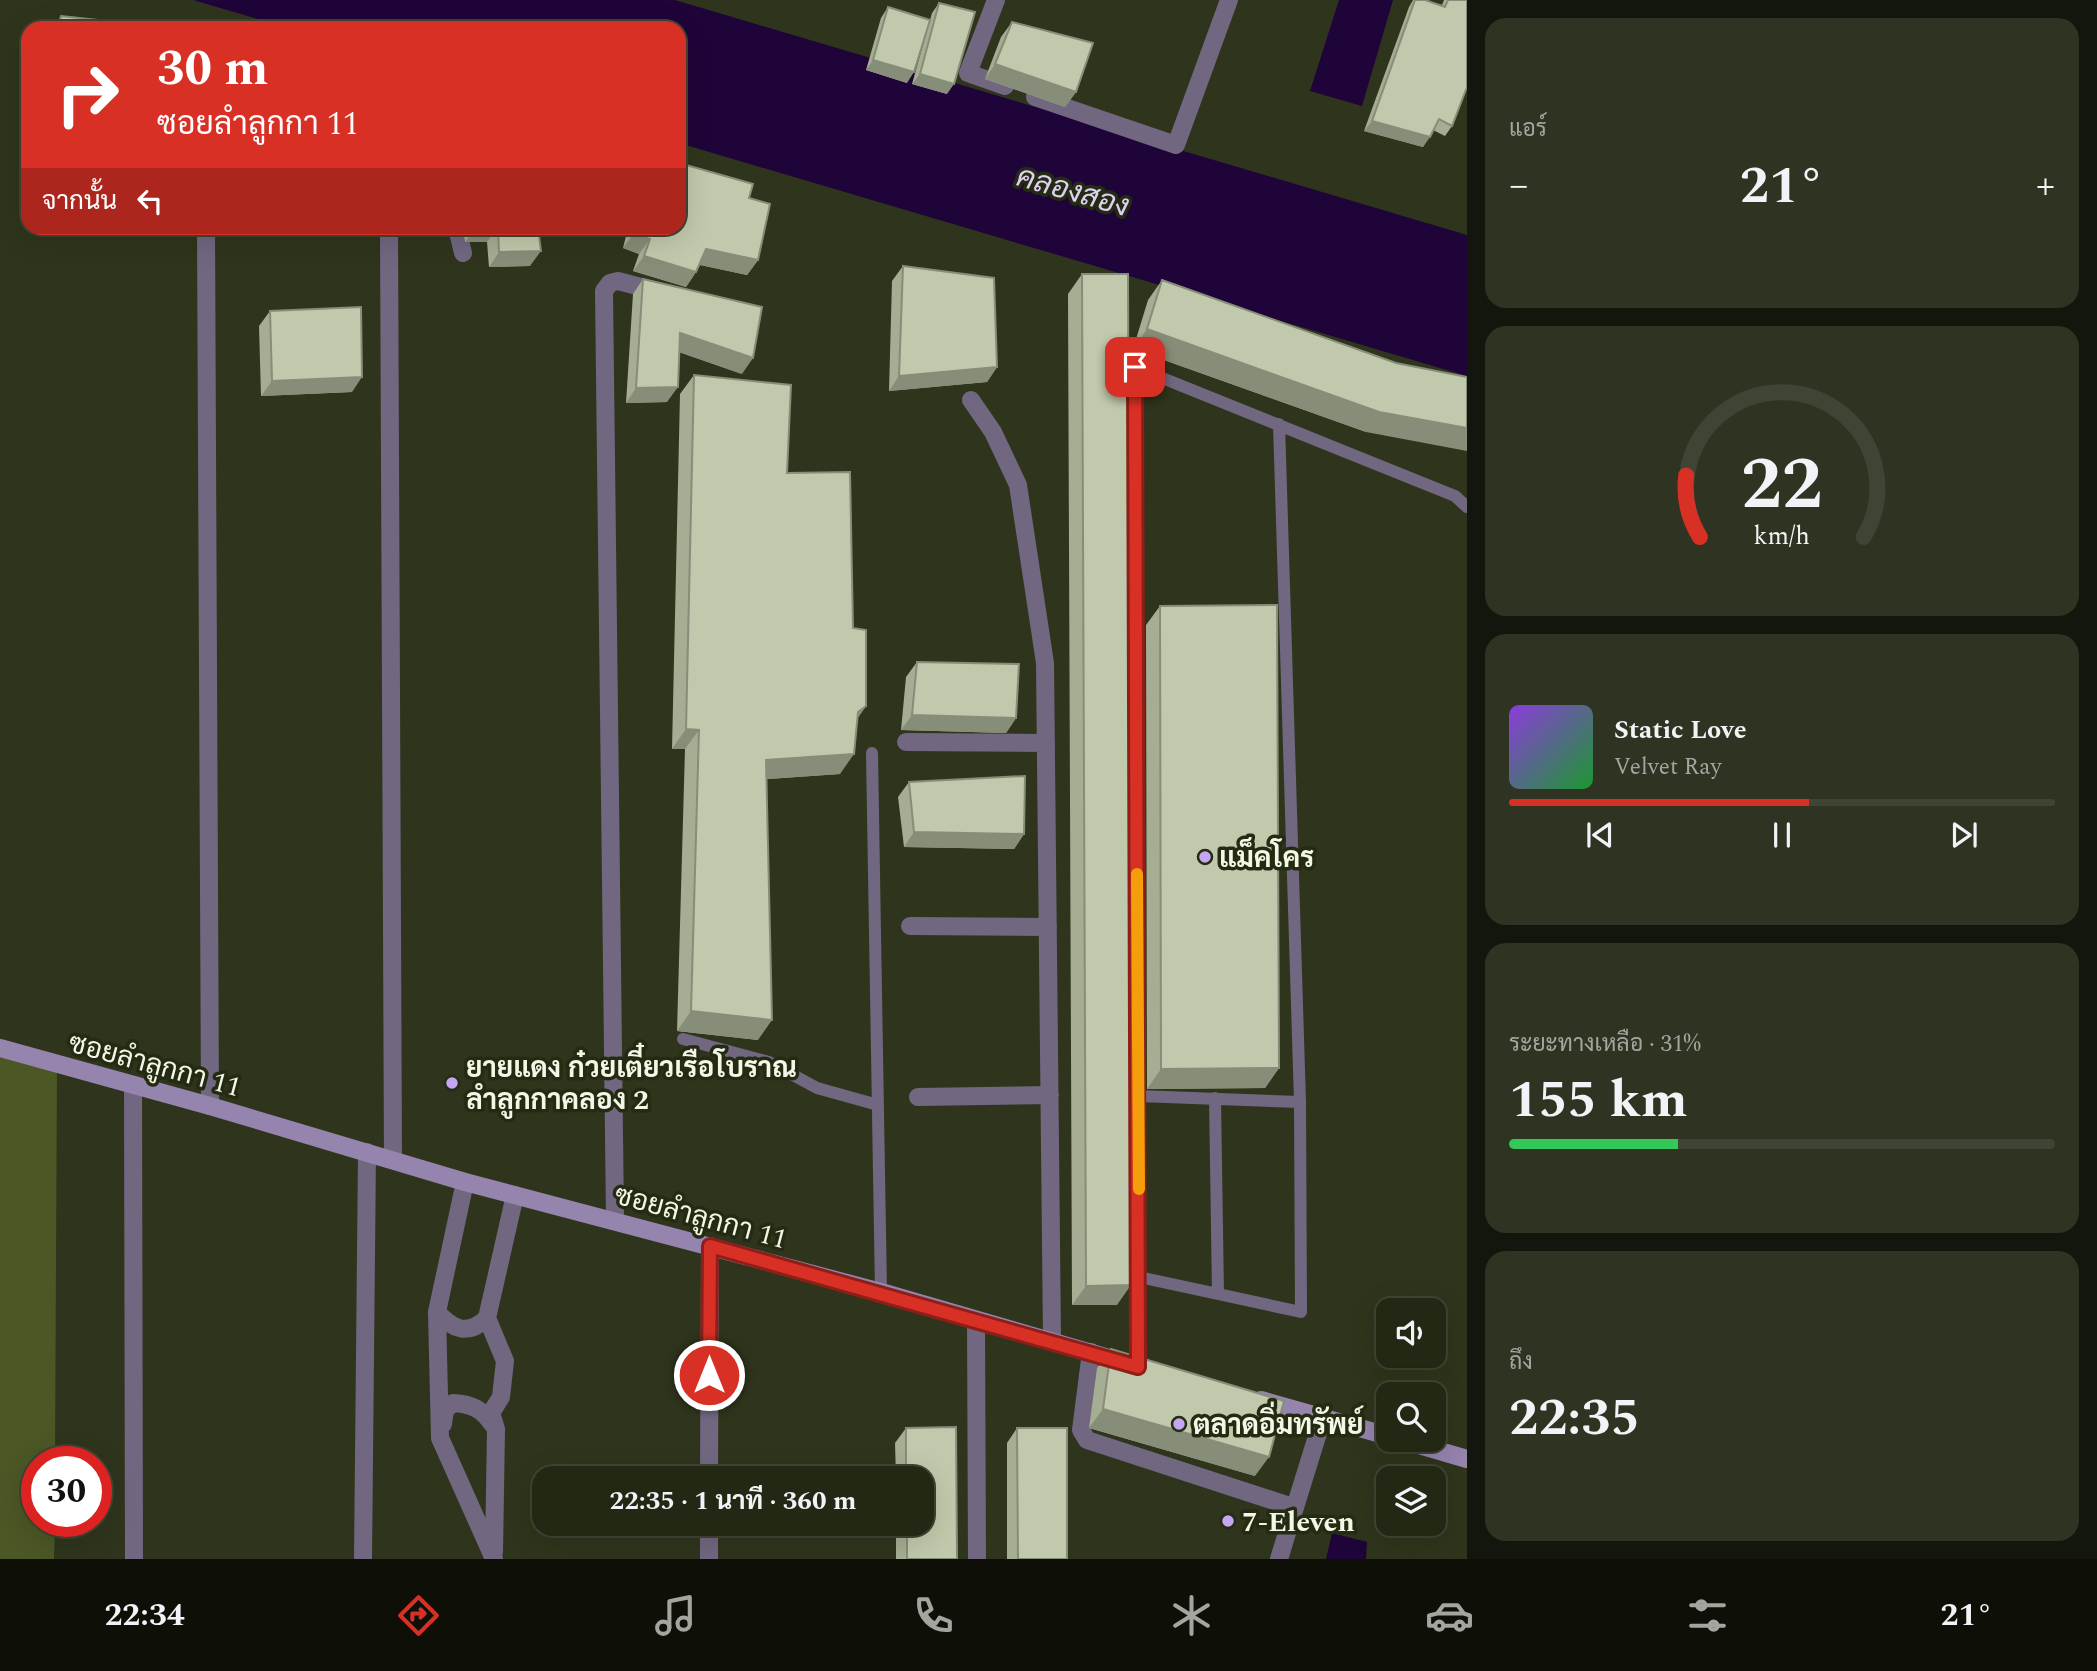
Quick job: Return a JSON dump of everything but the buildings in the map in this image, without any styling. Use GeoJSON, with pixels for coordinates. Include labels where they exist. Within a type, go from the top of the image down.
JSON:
{"type":"FeatureCollection","features":[{"type":"Feature","properties":{"kind":"street"},"geometry":{"type":"LineString","coordinates":[[996,0],[968,73],[1176,145],[1228,0]]}},
{"type":"Feature","properties":{"kind":"street"},"geometry":{"type":"LineString","coordinates":[[206,235],[210,1105]]}},
{"type":"Feature","properties":{"kind":"street"},"geometry":{"type":"LineString","coordinates":[[389,235],[393,1160]]}},
{"type":"Feature","properties":{"kind":"street"},"geometry":{"type":"LineString","coordinates":[[459,235],[463,253]]}},
{"type":"Feature","properties":{"kind":"street"},"geometry":{"type":"LineString","coordinates":[[615,1219],[604,291],[610,283],[618,281],[668,294]]}},
{"type":"Feature","properties":{"kind":"street"},"geometry":{"type":"LineString","coordinates":[[971,400],[993,432],[1018,485],[1045,663],[1052,1340]]}},
{"type":"Feature","properties":{"kind":"street"},"geometry":{"type":"LineString","coordinates":[[906,742],[1046,743]]}},
{"type":"Feature","properties":{"kind":"street"},"geometry":{"type":"LineString","coordinates":[[910,926],[1048,927]]}},
{"type":"Feature","properties":{"kind":"street","name":"ซอยลำลูกกา 11"},"geometry":{"type":"LineString","coordinates":[[0,1048],[210,1105],[465,1182],[615,1219],[1145,1368]]}},
{"type":"Feature","properties":{"kind":"street"},"geometry":{"type":"LineString","coordinates":[[133,1085],[134,1559]]}},
{"type":"Feature","properties":{"kind":"street"},"geometry":{"type":"LineString","coordinates":[[918,1097],[1050,1095]]}},
{"type":"Feature","properties":{"kind":"street"},"geometry":{"type":"LineString","coordinates":[[363,1559],[367,1152]]}},
{"type":"Feature","properties":{"kind":"street"},"geometry":{"type":"LineString","coordinates":[[465,1182],[437,1312],[440,1438],[494,1559]]}},
{"type":"Feature","properties":{"kind":"street"},"geometry":{"type":"LineString","coordinates":[[437,1312],[448,1325],[464,1330],[476,1329],[487,1318],[515,1195]]}},
{"type":"Feature","properties":{"kind":"street"},"geometry":{"type":"LineString","coordinates":[[709,1466],[710,1246]]}},
{"type":"Feature","properties":{"kind":"street"},"geometry":{"type":"LineString","coordinates":[[487,1318],[505,1361],[501,1396],[491,1413],[496,1430],[494,1559]]}},
{"type":"Feature","properties":{"kind":"street"},"geometry":{"type":"LineString","coordinates":[[976,1320],[977,1559]]}},
{"type":"Feature","properties":{"kind":"street"},"geometry":{"type":"LineString","coordinates":[[1091,1353],[1081,1430],[1087,1440],[1293,1507]]}},
{"type":"Feature","properties":{"kind":"street"},"geometry":{"type":"LineString","coordinates":[[1244,1396],[1376,1432]]}},
{"type":"Feature","properties":{"kind":"street"},"geometry":{"type":"LineString","coordinates":[[440,1438],[445,1410],[453,1403],[471,1404],[486,1415],[496,1430]]}},
{"type":"Feature","properties":{"kind":"street"},"geometry":{"type":"LineString","coordinates":[[1279,1559],[1323,1417]]}},
{"type":"Feature","properties":{"kind":"street"},"geometry":{"type":"LineString","coordinates":[[1443,1452],[1467,1459]]}},
{"type":"Feature","properties":{"kind":"street"},"geometry":{"type":"LineString","coordinates":[[709,1536],[709,1559]]}},
{"type":"Feature","properties":{"kind":"lane"},"geometry":{"type":"LineString","coordinates":[[1145,1368],[1139,1277],[1134,622],[1135,367],[1455,496],[1467,507]]}},
{"type":"Feature","properties":{"kind":"lane"},"geometry":{"type":"LineString","coordinates":[[1139,1277],[1301,1312],[1300,1102],[1279,424]]}},
{"type":"Feature","properties":{"kind":"lane"},"geometry":{"type":"LineString","coordinates":[[872,754],[881,1292]]}},
{"type":"Feature","properties":{"kind":"lane"},"geometry":{"type":"LineString","coordinates":[[683,1039],[769,1062],[817,1088],[878,1105]]}},
{"type":"Feature","properties":{"kind":"lane"},"geometry":{"type":"LineString","coordinates":[[1139,1096],[1300,1102]]}},
{"type":"Feature","properties":{"kind":"lane"},"geometry":{"type":"LineString","coordinates":[[1215,1098],[1218,1294]]}},
{"type":"Feature","properties":{"kind":"green space"},"geometry":{"type":"Polygon","coordinates":[[[0,1048],[57,1064],[55,1446],[21,1446],[21,1537],[55,1537],[54,1559],[0,1559],[0,1048]]]}},
{"type":"Feature","properties":{"kind":"water","name":"คลองสอง"},"geometry":{"type":"Polygon","coordinates":[[[193,0],[675,0],[1467,235],[1467,376],[686,145],[686,21],[264,21],[193,0]]]}},
{"type":"Feature","properties":{"kind":"water"},"geometry":{"type":"Polygon","coordinates":[[[1339,0],[1393,0],[1362,106],[1310,91],[1339,0]]]}},
{"type":"Feature","properties":{"kind":"water"},"geometry":{"type":"Polygon","coordinates":[[[1332,1533],[1367,1542],[1366,1559],[1326,1559],[1332,1533]]]}},
{"type":"Feature","properties":{"kind":"slow traffic"},"geometry":{"type":"LineString","coordinates":[[1137,874],[1139,1189]]}},
{"type":"Feature","properties":{"kind":"place","name":"แม็คโคร"},"geometry":{"type":"Point","coordinates":[1205,857]}},
{"type":"Feature","properties":{"kind":"place","name":"ยายแดง ก๋วยเตี๋ยวเรือโบราณ ลำลูกกาคลอง 2"},"geometry":{"type":"Point","coordinates":[452,1083]}},
{"type":"Feature","properties":{"kind":"place","name":"ตลาดอิ่มทรัพย์"},"geometry":{"type":"Point","coordinates":[1179,1424]}},
{"type":"Feature","properties":{"kind":"place","name":"7-Eleven"},"geometry":{"type":"Point","coordinates":[1228,1521]}},
{"type":"Feature","properties":{"kind":"route"},"geometry":{"type":"LineString","coordinates":[[709,1375],[710,1246],[1052,1340],[1138,1367],[1135,367]]}}]}
